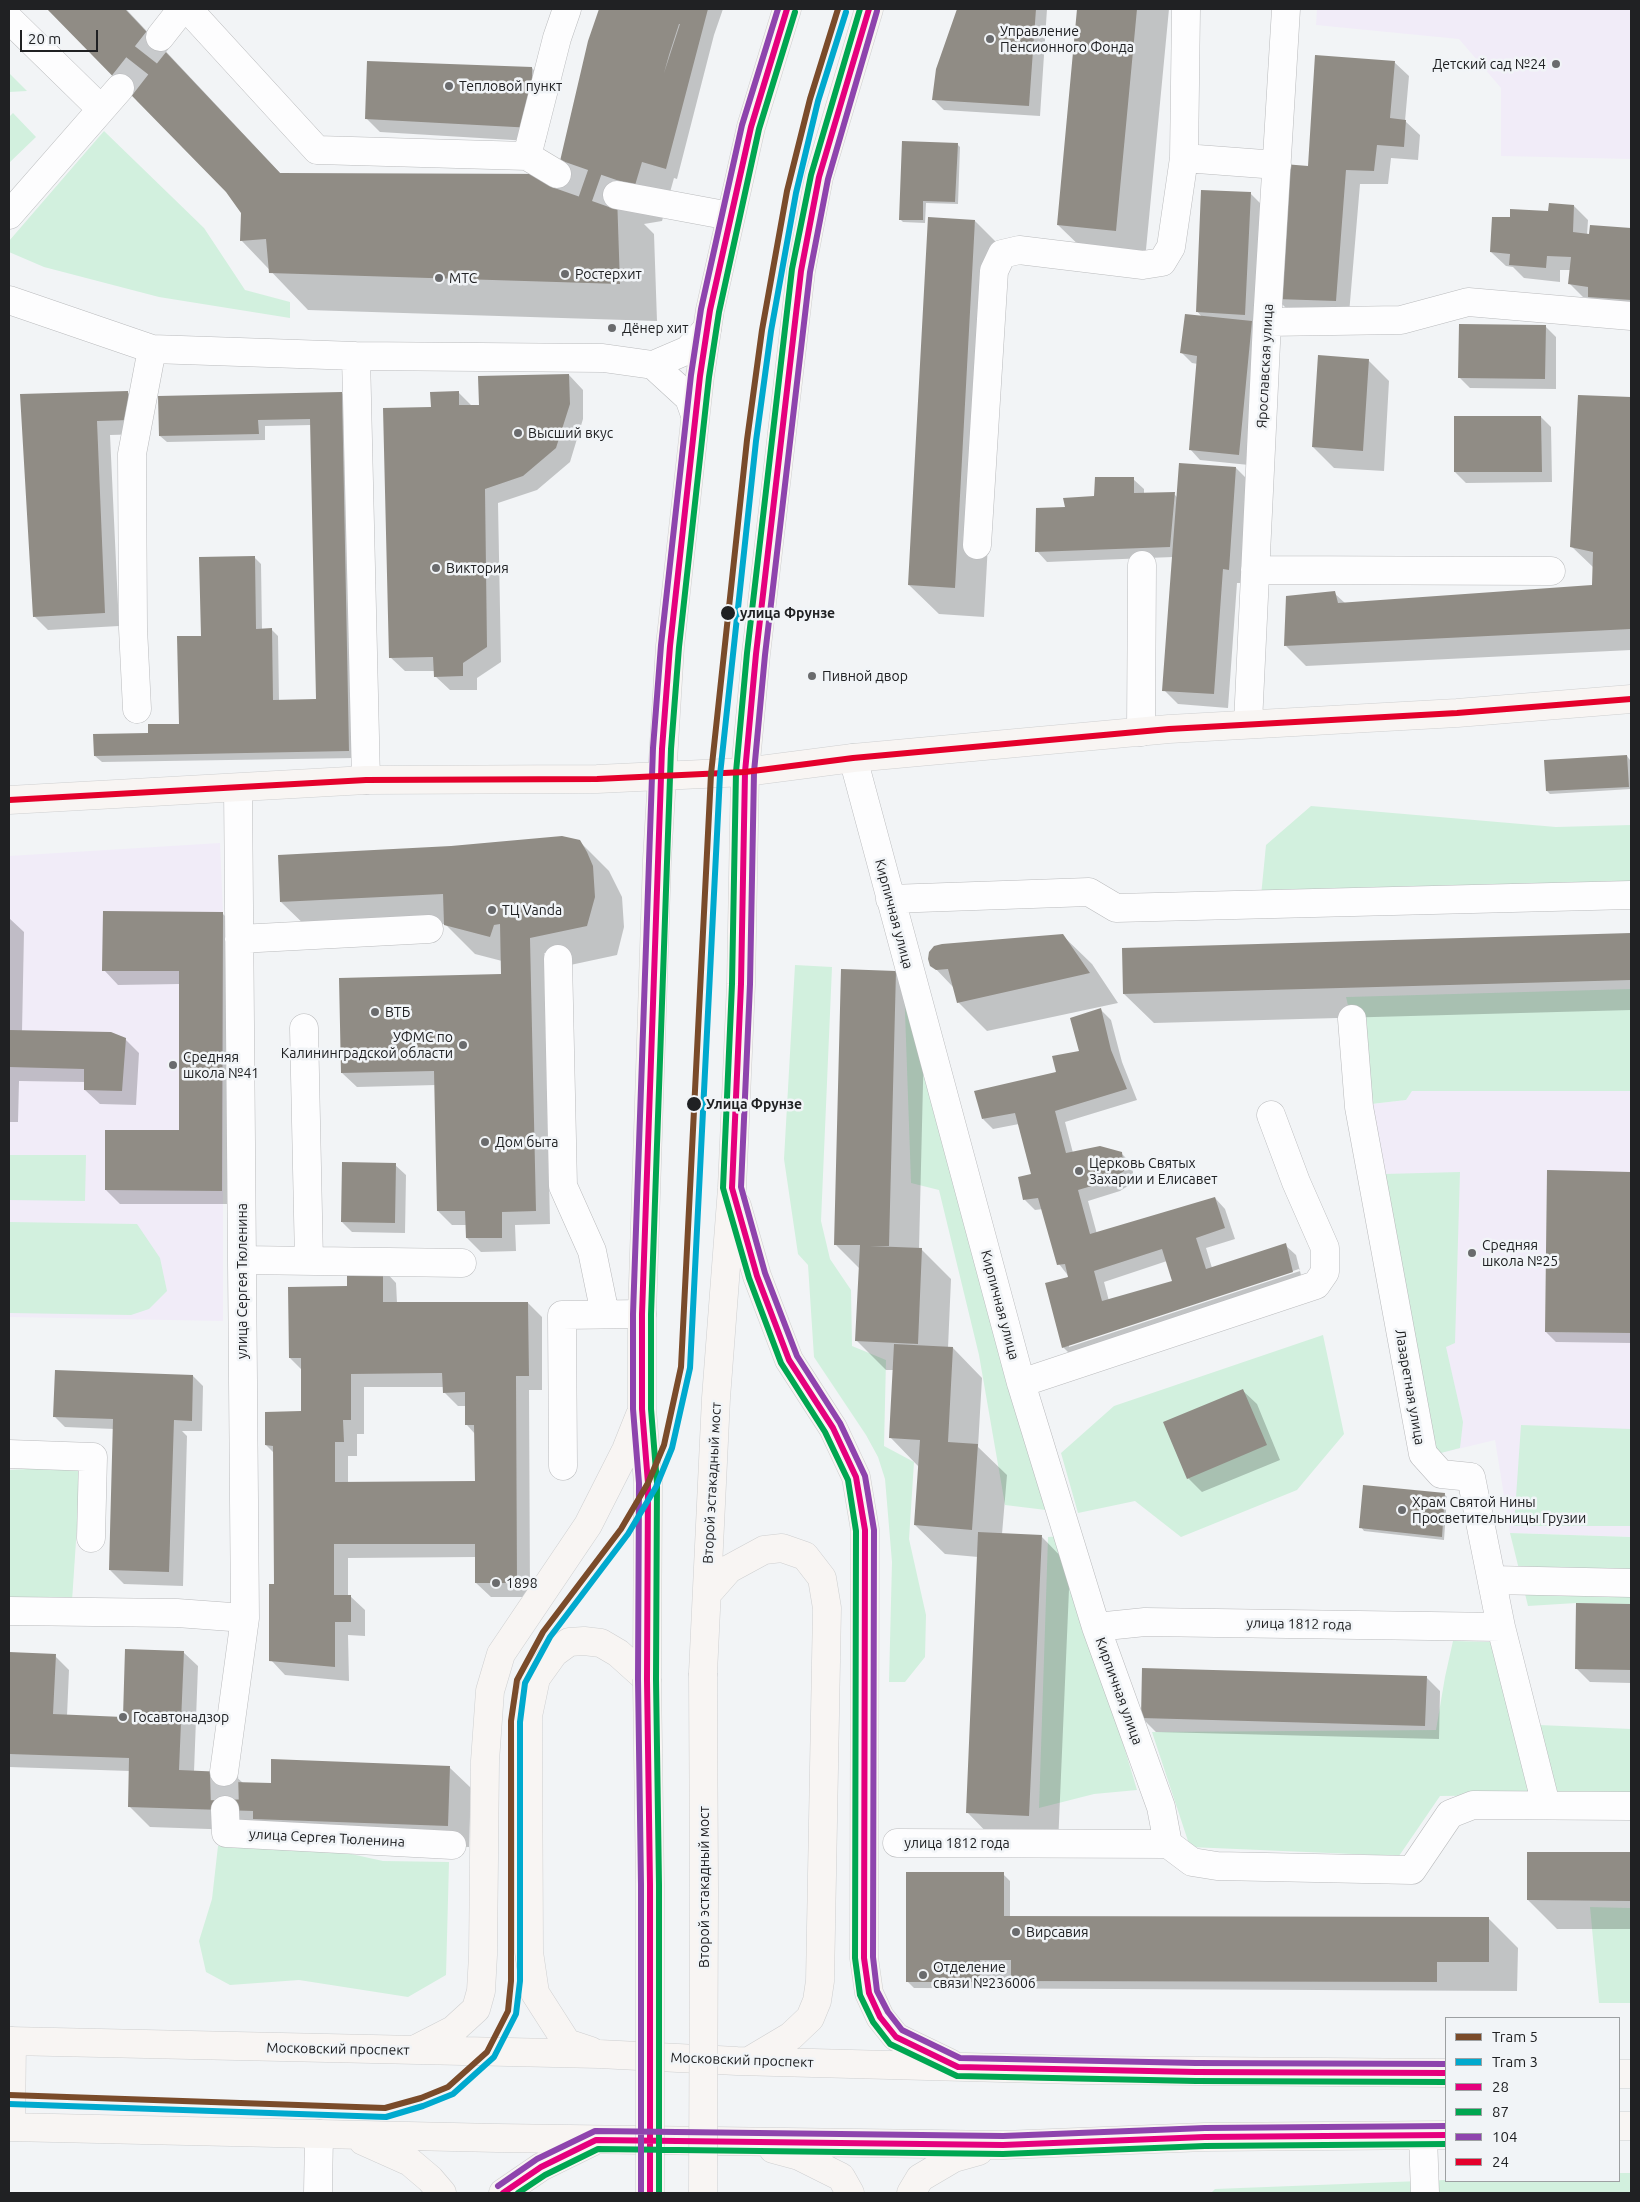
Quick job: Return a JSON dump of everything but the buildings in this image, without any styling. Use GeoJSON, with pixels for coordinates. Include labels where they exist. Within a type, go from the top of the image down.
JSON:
{"type":"FeatureCollection","features":[{"type":"Feature","properties":{"kind":"main road"},"geometry":{"type":"LineString","coordinates":[[650,2193],[650,1885],[646,1679],[648,1483],[642,1409],[642,1314],[661,776],[670,646],[695,415],[707,329],[730,216],[753,118],[787,9]]}},
{"type":"Feature","properties":{"kind":"main road","name":"Второй эстакадный мост"},"geometry":{"type":"LineString","coordinates":[[703,2193],[703,1673],[716,1398],[732,1188],[741,984],[745,772],[756,654],[801,271],[819,177],[869,9]]}},
{"type":"Feature","properties":{"kind":"main road"},"geometry":{"type":"LineString","coordinates":[[9,800],[366,780],[598,779],[745,772],[853,758],[1248,723],[1457,713],[1631,699]]}},
{"type":"Feature","properties":{"kind":"main road"},"geometry":{"type":"LineString","coordinates":[[732,1188],[757,1276],[789,1360],[833,1428],[856,1477],[865,1530],[864,1958],[869,1994],[880,2017],[896,2037],[958,2067]]}},
{"type":"Feature","properties":{"kind":"main road"},"geometry":{"type":"LineString","coordinates":[[411,2051],[453,2030],[476,2009],[480,1991],[483,1955],[485,1761],[490,1692],[501,1654],[588,1525],[626,1450],[642,1409]]}},
{"type":"Feature","properties":{"kind":"main road"},"geometry":{"type":"LineString","coordinates":[[707,1594],[729,1569],[764,1550],[782,1548],[806,1556],[822,1578],[827,1608],[820,1980],[817,2000],[810,2018],[791,2036],[749,2061]]}},
{"type":"Feature","properties":{"kind":"main road"},"geometry":{"type":"LineString","coordinates":[[599,2054],[567,2043],[535,1993],[529,1952],[528,1716],[536,1678],[554,1653],[569,1642],[601,1643],[618,1652],[646,1679]]}},
{"type":"Feature","properties":{"kind":"main road"},"geometry":{"type":"LineString","coordinates":[[11,2041],[10,2127],[596,2140],[1003,2145],[1205,2137],[1435,2135]]}},
{"type":"Feature","properties":{"kind":"main road","name":"Московский проспект"},"geometry":{"type":"LineString","coordinates":[[11,2041],[599,2054],[749,2061],[958,2067],[1206,2072],[1445,2073]]}},
{"type":"Feature","properties":{"kind":"main road"},"geometry":{"type":"LineString","coordinates":[[348,2135],[410,2162],[430,2179],[442,2193]]}},
{"type":"Feature","properties":{"kind":"main road"},"geometry":{"type":"LineString","coordinates":[[503,2193],[541,2167],[596,2140]]}},
{"type":"Feature","properties":{"kind":"main road"},"geometry":{"type":"LineString","coordinates":[[737,2141],[799,2156],[841,2177],[850,2193]]}},
{"type":"Feature","properties":{"kind":"main road"},"geometry":{"type":"LineString","coordinates":[[911,2193],[920,2178],[954,2158],[1003,2145]]}},
{"type":"Feature","properties":{"kind":"street"},"geometry":{"type":"LineString","coordinates":[[161,34],[182,9]]}},
{"type":"Feature","properties":{"kind":"street"},"geometry":{"type":"LineString","coordinates":[[188,9],[317,150],[527,156],[557,174]]}},
{"type":"Feature","properties":{"kind":"street"},"geometry":{"type":"LineString","coordinates":[[527,156],[547,36],[567,9]]}},
{"type":"Feature","properties":{"kind":"street"},"geometry":{"type":"LineString","coordinates":[[977,546],[994,271],[1002,254],[1020,250],[1143,265],[1162,262],[1171,247],[1184,158],[1186,9]]}},
{"type":"Feature","properties":{"kind":"street","name":"Ярославская улица"},"geometry":{"type":"LineString","coordinates":[[1248,723],[1267,322],[1286,9]]}},
{"type":"Feature","properties":{"kind":"street"},"geometry":{"type":"LineString","coordinates":[[9,19],[113,96],[9,215]]}},
{"type":"Feature","properties":{"kind":"street"},"geometry":{"type":"LineString","coordinates":[[1184,158],[1277,165]]}},
{"type":"Feature","properties":{"kind":"street"},"geometry":{"type":"LineString","coordinates":[[617,195],[730,216]]}},
{"type":"Feature","properties":{"kind":"street"},"geometry":{"type":"LineString","coordinates":[[9,300],[152,349],[356,356],[603,358],[653,365],[688,350],[707,329]]}},
{"type":"Feature","properties":{"kind":"street"},"geometry":{"type":"LineString","coordinates":[[1267,322],[1401,320],[1468,302],[1631,316]]}},
{"type":"Feature","properties":{"kind":"street"},"geometry":{"type":"LineString","coordinates":[[137,709],[133,628],[132,454],[152,349]]}},
{"type":"Feature","properties":{"kind":"street"},"geometry":{"type":"LineString","coordinates":[[356,356],[366,780]]}},
{"type":"Feature","properties":{"kind":"street"},"geometry":{"type":"LineString","coordinates":[[653,365],[689,398],[695,415]]}},
{"type":"Feature","properties":{"kind":"street"},"geometry":{"type":"LineString","coordinates":[[1141,732],[1142,565]]}},
{"type":"Feature","properties":{"kind":"street"},"geometry":{"type":"LineString","coordinates":[[1255,570],[1551,571]]}},
{"type":"Feature","properties":{"kind":"street","name":"Кирпичная улица"},"geometry":{"type":"LineString","coordinates":[[853,758],[1021,1382],[1096,1627],[1161,1807],[1168,1844]]}},
{"type":"Feature","properties":{"kind":"street","name":"улица Сергея Тюленина"},"geometry":{"type":"LineString","coordinates":[[224,1772],[245,1618],[238,788]]}},
{"type":"Feature","properties":{"kind":"street"},"geometry":{"type":"LineString","coordinates":[[890,899],[1089,892],[1116,908],[1631,895]]}},
{"type":"Feature","properties":{"kind":"street"},"geometry":{"type":"LineString","coordinates":[[239,939],[429,929]]}},
{"type":"Feature","properties":{"kind":"street"},"geometry":{"type":"LineString","coordinates":[[558,959],[563,1186],[592,1251],[605,1314]]}},
{"type":"Feature","properties":{"kind":"street","name":"Лазаретная улица"},"geometry":{"type":"LineString","coordinates":[[1352,1019],[1359,1107],[1422,1454],[1441,1474],[1471,1477],[1501,1627],[1546,1805]]}},
{"type":"Feature","properties":{"kind":"street"},"geometry":{"type":"LineString","coordinates":[[304,1028],[309,1261]]}},
{"type":"Feature","properties":{"kind":"street"},"geometry":{"type":"LineString","coordinates":[[1021,1382],[1316,1285],[1325,1272],[1325,1248],[1296,1182],[1271,1115]]}},
{"type":"Feature","properties":{"kind":"street"},"geometry":{"type":"LineString","coordinates":[[242,1260],[462,1263]]}},
{"type":"Feature","properties":{"kind":"street"},"geometry":{"type":"LineString","coordinates":[[563,1466],[562,1315],[642,1314]]}},
{"type":"Feature","properties":{"kind":"street"},"geometry":{"type":"LineString","coordinates":[[9,1454],[93,1457],[91,1538]]}},
{"type":"Feature","properties":{"kind":"street"},"geometry":{"type":"LineString","coordinates":[[1492,1580],[1631,1583]]}},
{"type":"Feature","properties":{"kind":"street"},"geometry":{"type":"LineString","coordinates":[[9,1611],[177,1613],[245,1618]]}},
{"type":"Feature","properties":{"kind":"street","name":"улица 1812 года"},"geometry":{"type":"LineString","coordinates":[[1096,1627],[1145,1622],[1501,1627]]}},
{"type":"Feature","properties":{"kind":"street"},"geometry":{"type":"LineString","coordinates":[[1168,1844],[1192,1862],[1217,1866],[1412,1870],[1450,1814],[1473,1805],[1631,1806]]}},
{"type":"Feature","properties":{"kind":"street","name":"улица Сергея Тюленина"},"geometry":{"type":"LineString","coordinates":[[225,1810],[226,1833],[452,1845]]}},
{"type":"Feature","properties":{"kind":"street","name":"улица 1812 года"},"geometry":{"type":"LineString","coordinates":[[897,1843],[1168,1844]]}},
{"type":"Feature","properties":{"kind":"street"},"geometry":{"type":"LineString","coordinates":[[318,2193],[319,2134]]}},
{"type":"Feature","properties":{"kind":"street"},"geometry":{"type":"LineString","coordinates":[[1425,2193],[1435,2135]]}},
{"type":"Feature","properties":{"kind":"shaded area","name":"Детский сад №24"},"geometry":{"type":"Polygon","coordinates":[[[1317,9],[1631,9],[1631,159],[1501,156],[1501,88],[1459,39],[1316,25],[1317,9]]]}},
{"type":"Feature","properties":{"kind":"shaded area","name":"Средняя школа №41"},"geometry":{"type":"Polygon","coordinates":[[[220,843],[223,912],[223,1321],[9,1317],[9,856],[220,843]]]}},
{"type":"Feature","properties":{"kind":"shaded area","name":"Средняя школа №25"},"geometry":{"type":"Polygon","coordinates":[[[1412,1091],[1631,1091],[1631,1172],[1547,1171],[1545,1332],[1631,1333],[1631,1537],[1510,1533],[1495,1440],[1437,1454],[1371,1104],[1406,1100],[1412,1091]]]}},
{"type":"Feature","properties":{"kind":"green space"},"geometry":{"type":"Polygon","coordinates":[[[9,73],[27,91],[9,92],[9,73]]]}},
{"type":"Feature","properties":{"kind":"green space"},"geometry":{"type":"Polygon","coordinates":[[[13,113],[36,137],[9,163],[9,117],[13,113]]]}},
{"type":"Feature","properties":{"kind":"green space"},"geometry":{"type":"Polygon","coordinates":[[[104,131],[204,228],[245,290],[290,302],[290,318],[159,297],[44,267],[9,252],[9,241],[104,131]]]}},
{"type":"Feature","properties":{"kind":"green space"},"geometry":{"type":"Polygon","coordinates":[[[1311,806],[1556,827],[1631,825],[1631,885],[1261,896],[1266,845],[1311,806]]]}},
{"type":"Feature","properties":{"kind":"green space"},"geometry":{"type":"Polygon","coordinates":[[[795,965],[832,967],[821,1221],[830,1259],[851,1290],[852,1346],[886,1360],[884,1446],[914,1462],[909,1539],[926,1615],[925,1657],[905,1682],[889,1682],[892,1562],[885,1479],[878,1457],[866,1435],[814,1357],[808,1265],[798,1254],[784,1159],[795,965]]]}},
{"type":"Feature","properties":{"kind":"green space"},"geometry":{"type":"Polygon","coordinates":[[[904,984],[1046,1510],[1005,1505],[979,1355],[939,1190],[911,1183],[904,984]]]}},
{"type":"Feature","properties":{"kind":"green space"},"geometry":{"type":"Polygon","coordinates":[[[1631,989],[1631,1091],[1412,1091],[1406,1100],[1371,1104],[1346,997],[1631,989]]]}},
{"type":"Feature","properties":{"kind":"green space"},"geometry":{"type":"Polygon","coordinates":[[[9,1155],[86,1155],[85,1201],[9,1200],[9,1155]]]}},
{"type":"Feature","properties":{"kind":"green space"},"geometry":{"type":"Polygon","coordinates":[[[1460,1172],[1455,1343],[1446,1347],[1463,1422],[1460,1448],[1437,1454],[1384,1174],[1460,1172]]]}},
{"type":"Feature","properties":{"kind":"green space"},"geometry":{"type":"Polygon","coordinates":[[[9,1222],[137,1224],[160,1258],[167,1291],[149,1309],[131,1315],[9,1313],[9,1222]]]}},
{"type":"Feature","properties":{"kind":"green space"},"geometry":{"type":"Polygon","coordinates":[[[1323,1335],[1344,1434],[1297,1490],[1181,1537],[1135,1501],[1078,1513],[1061,1453],[1114,1406],[1323,1335]]]}},
{"type":"Feature","properties":{"kind":"green space"},"geometry":{"type":"Polygon","coordinates":[[[1521,1425],[1631,1429],[1631,1526],[1514,1526],[1521,1425]]]}},
{"type":"Feature","properties":{"kind":"green space"},"geometry":{"type":"Polygon","coordinates":[[[81,1466],[72,1601],[9,1599],[9,1470],[81,1466]]]}},
{"type":"Feature","properties":{"kind":"green space"},"geometry":{"type":"Polygon","coordinates":[[[1510,1533],[1631,1537],[1631,1604],[1576,1603],[1528,1606],[1510,1533]]]}},
{"type":"Feature","properties":{"kind":"green space"},"geometry":{"type":"Polygon","coordinates":[[[1061,1536],[1137,1790],[1094,1794],[1039,1808],[1048,1537],[1061,1536]]]}},
{"type":"Feature","properties":{"kind":"green space"},"geometry":{"type":"Polygon","coordinates":[[[1453,1641],[1493,1642],[1516,1724],[1631,1729],[1631,1794],[1440,1796],[1399,1856],[1190,1847],[1152,1732],[1436,1730],[1453,1641]]]}},
{"type":"Feature","properties":{"kind":"green space"},"geometry":{"type":"Polygon","coordinates":[[[218,1846],[319,1847],[383,1861],[449,1862],[446,1975],[408,1997],[299,1980],[230,1985],[206,1972],[199,1941],[212,1899],[218,1846]]]}},
{"type":"Feature","properties":{"kind":"green space"},"geometry":{"type":"Polygon","coordinates":[[[1590,1907],[1631,1908],[1631,2003],[1599,2003],[1590,1907]]]}},
{"type":"Feature","properties":{"kind":"green space"},"geometry":{"type":"Polygon","coordinates":[[[1620,2173],[1631,2173],[1631,2193],[1211,2193],[1215,2189],[1445,2180],[1445,2182],[1620,2182],[1620,2173]]]}},
{"type":"Feature","properties":{"kind":"tunnel"},"geometry":{"type":"LineString","coordinates":[[120,88],[160,37]]}},
{"type":"Feature","properties":{"kind":"tunnel"},"geometry":{"type":"LineString","coordinates":[[557,174],[617,195]]}},
{"type":"Feature","properties":{"kind":"tunnel"},"geometry":{"type":"LineString","coordinates":[[224,1772],[225,1810]]}},
{"type":"Feature","properties":{"kind":"tram line","name":"5"},"geometry":{"type":"LineString","coordinates":[[9,2095],[385,2108],[421,2098],[448,2087],[487,2052],[508,2011],[511,1981],[511,1721],[517,1680],[543,1632],[621,1529],[648,1483],[664,1445],[681,1367],[711,774],[747,440],[762,330],[787,191],[810,99],[838,9]]}},
{"type":"Feature","properties":{"kind":"tram line","name":"3"},"geometry":{"type":"LineString","coordinates":[[9,2104],[386,2117],[423,2106],[453,2094],[494,2057],[516,2014],[520,1981],[520,1722],[525,1683],[550,1637],[628,1534],[656,1487],[672,1448],[690,1368],[720,775],[756,441],[771,331],[796,193],[818,101],[846,12]]}},
{"type":"Feature","properties":{"kind":"transit line","name":"104"},"geometry":{"type":"LineString","coordinates":[[641,2193],[641,1885],[638,1679],[639,1483],[633,1409],[633,1314],[653,748],[661,645],[691,375],[701,309],[742,125],[778,9]]}},
{"type":"Feature","properties":{"kind":"transit line","name":"28"},"geometry":{"type":"LineString","coordinates":[[650,2193],[650,1885],[647,1679],[648,1483],[642,1409],[642,1314],[662,749],[670,646],[700,376],[710,310],[751,127],[787,9]]}},
{"type":"Feature","properties":{"kind":"transit line","name":"87"},"geometry":{"type":"LineString","coordinates":[[860,9],[811,175],[792,269],[747,653],[736,772],[732,984],[723,1188],[749,1278],[781,1363],[825,1432],[848,1480],[856,1531],[855,1958],[860,1995],[873,2022],[890,2044],[957,2076],[1196,2081],[1445,2082]]}},
{"type":"Feature","properties":{"kind":"transit line","name":"28"},"geometry":{"type":"LineString","coordinates":[[869,9],[819,177],[801,271],[756,654],[745,772],[741,984],[732,1188],[757,1276],[789,1360],[833,1428],[856,1477],[865,1530],[864,1958],[869,1993],[880,2017],[896,2037],[958,2067],[1196,2072],[1445,2073]]}},
{"type":"Feature","properties":{"kind":"transit line","name":"104"},"geometry":{"type":"LineString","coordinates":[[877,11],[828,179],[810,272],[765,655],[754,772],[750,984],[741,1187],[765,1273],[797,1356],[840,1423],[865,1476],[874,1530],[873,1957],[877,1991],[888,2012],[902,2030],[960,2058],[1196,2063],[1445,2064]]}},
{"type":"Feature","properties":{"kind":"transit line","name":"87"},"geometry":{"type":"LineString","coordinates":[[659,2193],[659,1885],[656,1679],[657,1483],[651,1409],[651,1314],[671,749],[679,647],[709,377],[719,312],[759,129],[795,12]]}},
{"type":"Feature","properties":{"kind":"transit line","name":"24"},"geometry":{"type":"LineString","coordinates":[[9,800],[366,780],[597,779],[745,772],[853,758],[1169,729],[1457,713],[1631,699]]}},
{"type":"Feature","properties":{"kind":"transit line","name":"104"},"geometry":{"type":"LineString","coordinates":[[498,2186],[537,2159],[595,2131],[1003,2136],[1205,2128],[1445,2126]]}},
{"type":"Feature","properties":{"kind":"transit line","name":"28"},"geometry":{"type":"LineString","coordinates":[[503,2193],[541,2167],[596,2140],[1003,2145],[1205,2137],[1445,2135]]}},
{"type":"Feature","properties":{"kind":"transit line","name":"87"},"geometry":{"type":"LineString","coordinates":[[518,2193],[545,2175],[598,2149],[1003,2154],[1205,2146],[1445,2144]]}},
{"type":"Feature","properties":{"kind":"place","name":"Управление Пенсионного Фонда"},"geometry":{"type":"Point","coordinates":[990,39]}},
{"type":"Feature","properties":{"kind":"place","name":"Детский сад №24"},"geometry":{"type":"Point","coordinates":[1556,64]}},
{"type":"Feature","properties":{"kind":"place","name":"Тепловой пункт"},"geometry":{"type":"Point","coordinates":[449,86]}},
{"type":"Feature","properties":{"kind":"place","name":"Ростерхит"},"geometry":{"type":"Point","coordinates":[565,274]}},
{"type":"Feature","properties":{"kind":"place","name":"МТС"},"geometry":{"type":"Point","coordinates":[439,278]}},
{"type":"Feature","properties":{"kind":"place","name":"Дёнер хит"},"geometry":{"type":"Point","coordinates":[612,328]}},
{"type":"Feature","properties":{"kind":"place","name":"Высший вкус"},"geometry":{"type":"Point","coordinates":[518,433]}},
{"type":"Feature","properties":{"kind":"place","name":"Виктория"},"geometry":{"type":"Point","coordinates":[436,568]}},
{"type":"Feature","properties":{"kind":"place","name":"улица Фрунзе"},"geometry":{"type":"Point","coordinates":[728,613]}},
{"type":"Feature","properties":{"kind":"place","name":"Пивной двор"},"geometry":{"type":"Point","coordinates":[812,676]}},
{"type":"Feature","properties":{"kind":"place","name":"ТЦ Vanda"},"geometry":{"type":"Point","coordinates":[492,910]}},
{"type":"Feature","properties":{"kind":"place","name":"ВТБ"},"geometry":{"type":"Point","coordinates":[375,1012]}},
{"type":"Feature","properties":{"kind":"place","name":"УФМС по Калининградской области"},"geometry":{"type":"Point","coordinates":[463,1045]}},
{"type":"Feature","properties":{"kind":"place","name":"Средняя школа №41"},"geometry":{"type":"Point","coordinates":[173,1065]}},
{"type":"Feature","properties":{"kind":"place","name":"Улица Фрунзе"},"geometry":{"type":"Point","coordinates":[694,1104]}},
{"type":"Feature","properties":{"kind":"place","name":"Дом быта"},"geometry":{"type":"Point","coordinates":[485,1142]}},
{"type":"Feature","properties":{"kind":"place","name":"Церковь Святых Захарии и Елисавет"},"geometry":{"type":"Point","coordinates":[1079,1171]}},
{"type":"Feature","properties":{"kind":"place","name":"Средняя школа №25"},"geometry":{"type":"Point","coordinates":[1472,1253]}},
{"type":"Feature","properties":{"kind":"place","name":"Храм Святой Нины Просветительницы Грузии"},"geometry":{"type":"Point","coordinates":[1402,1510]}},
{"type":"Feature","properties":{"kind":"place","name":"1898"},"geometry":{"type":"Point","coordinates":[496,1583]}},
{"type":"Feature","properties":{"kind":"place","name":"Госавтонадзор"},"geometry":{"type":"Point","coordinates":[123,1717]}},
{"type":"Feature","properties":{"kind":"place","name":"Вирсавия"},"geometry":{"type":"Point","coordinates":[1016,1932]}},
{"type":"Feature","properties":{"kind":"place","name":"Отделение связи №236006"},"geometry":{"type":"Point","coordinates":[923,1975]}}]}
